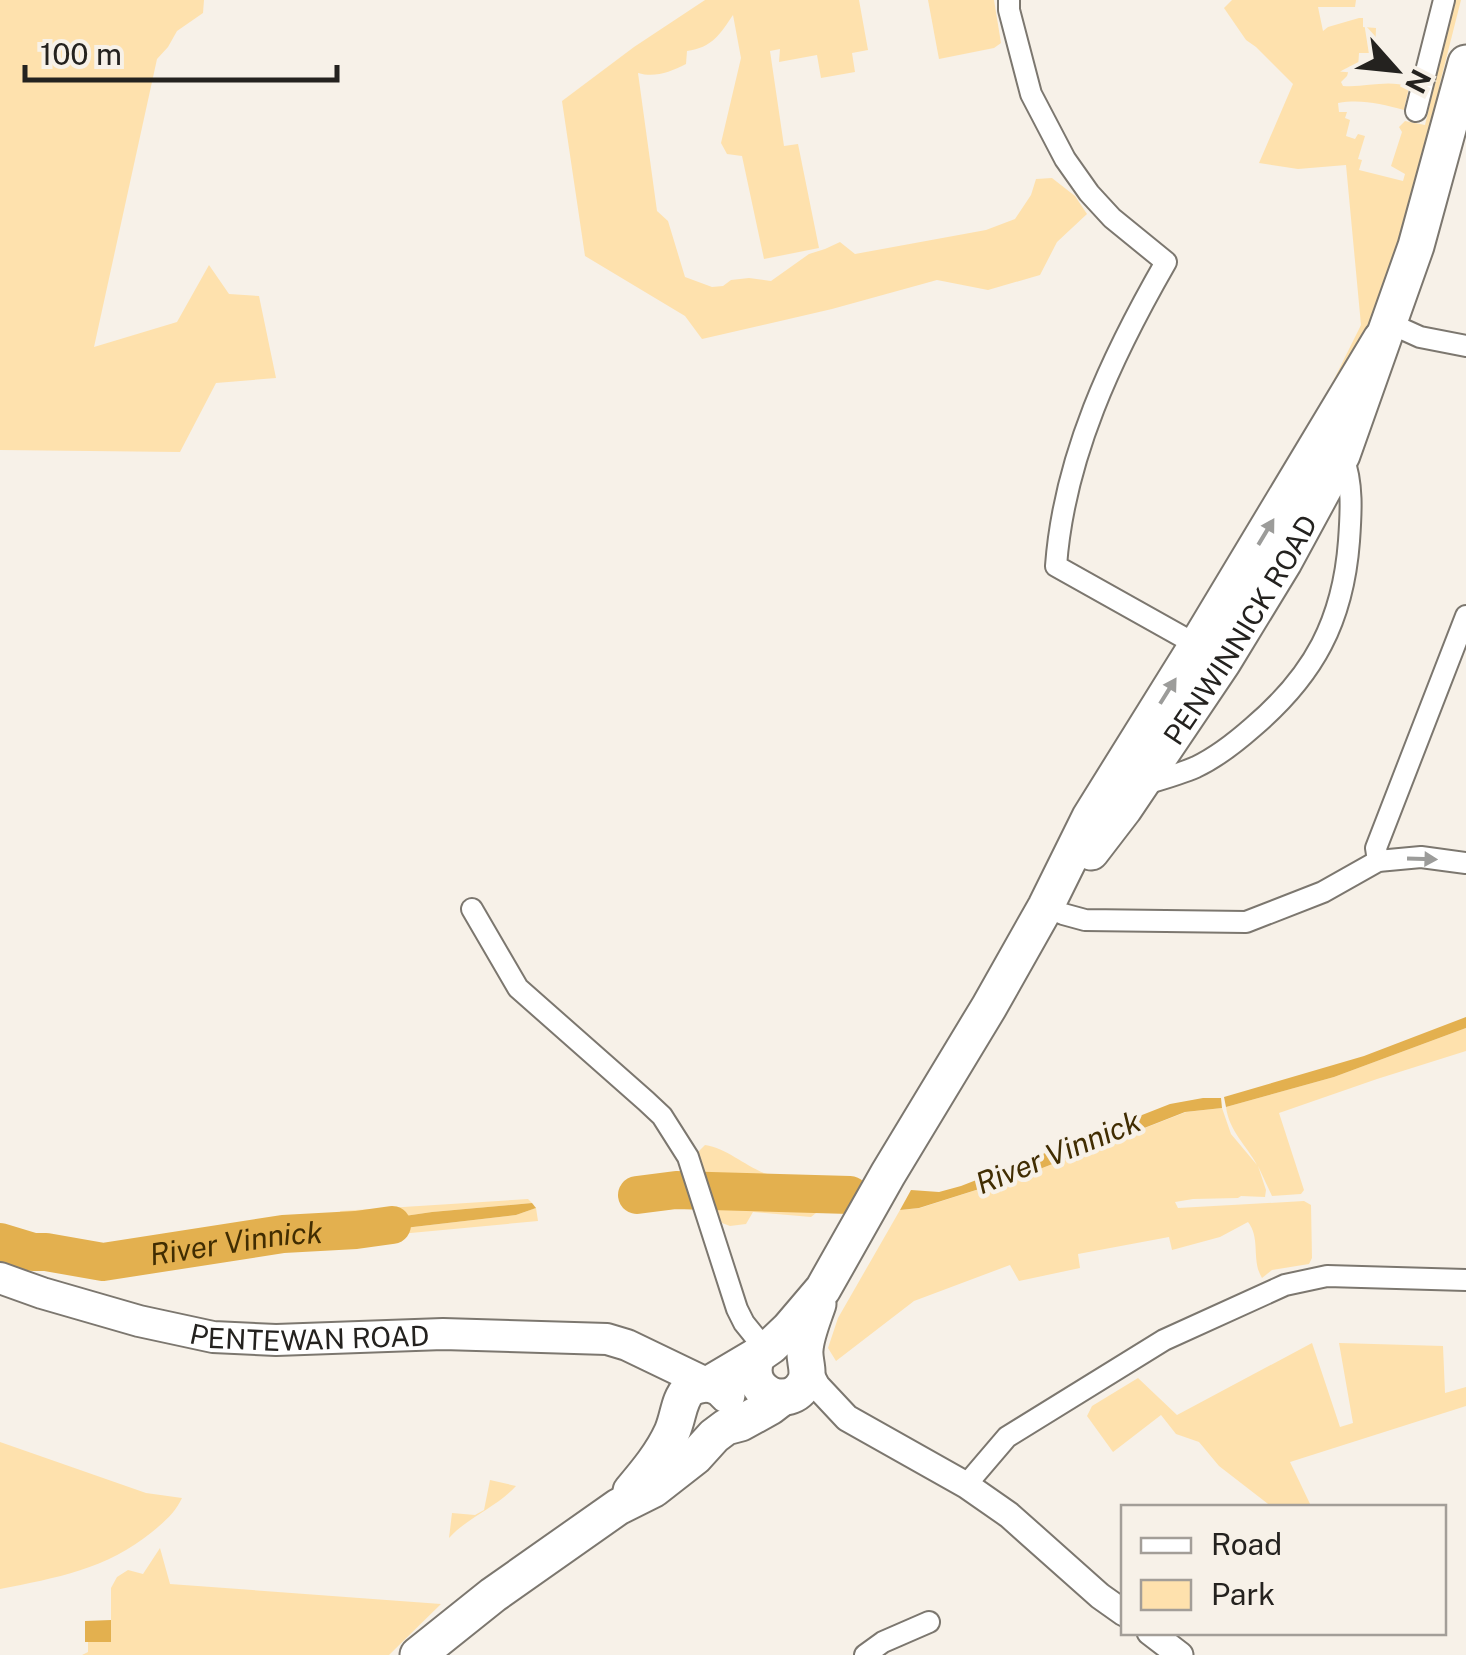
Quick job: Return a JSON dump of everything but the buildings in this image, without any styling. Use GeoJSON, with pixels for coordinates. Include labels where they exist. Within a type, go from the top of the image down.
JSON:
{"type":"FeatureCollection","features":[{"type":"Feature","properties":{"kind":"highway","name":"PENWINNICK ROAD"},"geometry":{"type":"LineString","coordinates":[[782,1367],[789,1328],[823,1289],[1049,902],[1090,817],[1210,654],[1284,562],[1342,455],[1416,246],[1466,63]]}},
{"type":"Feature","properties":{"kind":"highway","name":"PENWINNICK ROAD"},"geometry":{"type":"LineString","coordinates":[[1049,902],[1106,835],[1140,786],[1385,331]]}},
{"type":"Feature","properties":{"kind":"highway"},"geometry":{"type":"LineString","coordinates":[[782,1367],[770,1407],[741,1423],[696,1436],[682,1424],[680,1402],[690,1388],[707,1383],[782,1367]]}},
{"type":"Feature","properties":{"kind":"highway"},"geometry":{"type":"LineString","coordinates":[[418,1655],[493,1595],[618,1507],[654,1489],[695,1457],[731,1418],[730,1400],[725,1392],[707,1383]]}},
{"type":"Feature","properties":{"kind":"highway"},"geometry":{"type":"LineString","coordinates":[[618,1507],[657,1458],[679,1412]]}},
{"type":"Feature","properties":{"kind":"main road","name":"PENTEWAN ROAD"},"geometry":{"type":"LineString","coordinates":[[0,1278],[138,1321],[214,1337],[276,1340],[443,1334],[588,1336],[627,1345],[707,1383]]}},
{"type":"Feature","properties":{"kind":"main road"},"geometry":{"type":"LineString","coordinates":[[627,1345],[658,1374],[679,1412]]}},
{"type":"Feature","properties":{"kind":"street"},"geometry":{"type":"LineString","coordinates":[[1009,0],[1031,94],[1065,160],[1112,218],[1166,262],[1120,348],[1086,427],[1068,489],[1056,566],[1210,654]]}},
{"type":"Feature","properties":{"kind":"street"},"geometry":{"type":"LineString","coordinates":[[1416,111],[1444,0]]}},
{"type":"Feature","properties":{"kind":"street"},"geometry":{"type":"LineString","coordinates":[[1385,331],[1466,346]]}},
{"type":"Feature","properties":{"kind":"street"},"geometry":{"type":"LineString","coordinates":[[1140,786],[1197,766],[1236,742],[1289,695],[1316,658],[1337,610],[1347,563],[1348,470],[1342,455]]}},
{"type":"Feature","properties":{"kind":"street"},"geometry":{"type":"LineString","coordinates":[[1378,861],[1376,848],[1466,616]]}},
{"type":"Feature","properties":{"kind":"street"},"geometry":{"type":"LineString","coordinates":[[1049,902],[1063,914],[1085,920],[1246,922],[1322,892],[1378,861],[1421,858],[1466,863]]}},
{"type":"Feature","properties":{"kind":"street"},"geometry":{"type":"LineString","coordinates":[[472,908],[518,988],[662,1116],[680,1142],[696,1178],[744,1323],[823,1413],[847,1418],[966,1484],[1009,1515],[1121,1611]]}},
{"type":"Feature","properties":{"kind":"street"},"geometry":{"type":"LineString","coordinates":[[966,1484],[1008,1437],[1164,1340],[1285,1285],[1327,1276],[1466,1280]]}},
{"type":"Feature","properties":{"kind":"street"},"geometry":{"type":"LineString","coordinates":[[782,1367],[817,1386],[847,1418]]}},
{"type":"Feature","properties":{"kind":"street"},"geometry":{"type":"LineString","coordinates":[[865,1655],[882,1642],[929,1622]]}},
{"type":"Feature","properties":{"kind":"street"},"geometry":{"type":"LineString","coordinates":[[1154,1635],[1180,1655]]}},
{"type":"Feature","properties":{"kind":"green space"},"geometry":{"type":"Polygon","coordinates":[[[0,0],[204,0],[203,13],[177,31],[157,59],[94,347],[177,322],[209,265],[229,294],[259,296],[276,378],[216,383],[180,452],[0,450],[0,0]]]}},
{"type":"Feature","properties":{"kind":"green space"},"geometry":{"type":"Polygon","coordinates":[[[705,0],[859,0],[868,50],[852,53],[855,72],[821,78],[817,55],[779,62],[780,49],[770,51],[784,146],[798,144],[819,248],[764,259],[742,156],[727,154],[721,143],[741,58],[733,15],[709,43],[687,51],[686,64],[662,73],[638,73],[657,211],[668,221],[685,277],[712,287],[749,278],[771,281],[809,254],[840,242],[855,254],[986,230],[1015,219],[1031,195],[1036,179],[1052,178],[1075,196],[1087,214],[1057,242],[1040,275],[988,290],[937,280],[702,339],[685,316],[585,256],[562,101],[705,0]]]}},
{"type":"Feature","properties":{"kind":"green space"},"geometry":{"type":"Polygon","coordinates":[[[928,0],[994,0],[1001,43],[994,48],[939,59],[928,0]]]}},
{"type":"Feature","properties":{"kind":"green space"},"geometry":{"type":"Polygon","coordinates":[[[1232,0],[1356,0],[1355,7],[1318,7],[1323,31],[1359,18],[1363,18],[1363,27],[1376,28],[1375,53],[1359,53],[1358,68],[1350,66],[1341,82],[1343,86],[1409,87],[1404,110],[1355,102],[1338,103],[1339,112],[1347,112],[1345,118],[1350,120],[1346,136],[1365,136],[1359,170],[1403,181],[1405,174],[1391,166],[1402,132],[1399,127],[1405,121],[1425,125],[1454,0],[1461,0],[1439,87],[1444,89],[1394,268],[1348,373],[1261,526],[1361,325],[1346,165],[1298,169],[1259,163],[1293,84],[1246,40],[1224,8],[1232,0]]]}},
{"type":"Feature","properties":{"kind":"green space"},"geometry":{"type":"Polygon","coordinates":[[[1466,1028],[1466,1051],[1279,1113],[1304,1190],[1301,1194],[1272,1196],[1258,1166],[1265,1197],[1175,1202],[1178,1208],[1304,1201],[1311,1205],[1309,1264],[1272,1270],[1262,1278],[1248,1222],[1220,1237],[1172,1250],[1169,1237],[1078,1254],[1080,1268],[1019,1281],[1010,1265],[914,1301],[836,1361],[828,1348],[838,1318],[900,1210],[920,1208],[1027,1174],[1186,1112],[1222,1108],[1231,1134],[1257,1165],[1234,1131],[1226,1107],[1334,1077],[1466,1028]]]}},
{"type":"Feature","properties":{"kind":"green space"},"geometry":{"type":"Polygon","coordinates":[[[705,1145],[764,1173],[821,1183],[821,1192],[704,1183],[697,1153],[705,1145]]]}},
{"type":"Feature","properties":{"kind":"green space"},"geometry":{"type":"Polygon","coordinates":[[[707,1195],[821,1198],[821,1209],[811,1217],[753,1212],[746,1224],[730,1226],[722,1223],[707,1195]]]}},
{"type":"Feature","properties":{"kind":"green space"},"geometry":{"type":"Polygon","coordinates":[[[685,1196],[688,1205],[638,1211],[637,1200],[685,1196]]]}},
{"type":"Feature","properties":{"kind":"green space"},"geometry":{"type":"Polygon","coordinates":[[[528,1199],[532,1203],[343,1225],[340,1211],[528,1199]]]}},
{"type":"Feature","properties":{"kind":"green space"},"geometry":{"type":"Polygon","coordinates":[[[536,1208],[538,1221],[346,1239],[344,1235],[516,1215],[536,1208]]]}},
{"type":"Feature","properties":{"kind":"green space"},"geometry":{"type":"Polygon","coordinates":[[[1312,1343],[1340,1427],[1353,1423],[1339,1343],[1443,1346],[1445,1393],[1466,1387],[1466,1406],[1290,1462],[1311,1505],[1269,1505],[1219,1466],[1199,1442],[1176,1434],[1161,1415],[1113,1452],[1087,1416],[1092,1406],[1138,1378],[1177,1415],[1312,1343]]]}},
{"type":"Feature","properties":{"kind":"green space"},"geometry":{"type":"Polygon","coordinates":[[[0,1442],[146,1493],[182,1498],[161,1524],[117,1555],[61,1576],[0,1589],[0,1442]]]}},
{"type":"Feature","properties":{"kind":"green space"},"geometry":{"type":"Polygon","coordinates":[[[490,1480],[516,1486],[449,1538],[452,1513],[475,1515],[484,1510],[490,1480]]]}},
{"type":"Feature","properties":{"kind":"green space"},"geometry":{"type":"Polygon","coordinates":[[[160,1548],[170,1584],[441,1604],[389,1655],[82,1655],[88,1652],[88,1642],[111,1641],[111,1588],[117,1577],[128,1570],[143,1574],[160,1548]]]}},
{"type":"Feature","properties":{"kind":"water"},"geometry":{"type":"Polygon","coordinates":[[[1466,1017],[1466,1028],[1334,1077],[1226,1107],[1224,1097],[1364,1056],[1466,1017]]]}},
{"type":"Feature","properties":{"kind":"water"},"geometry":{"type":"Polygon","coordinates":[[[1221,1098],[1222,1108],[1185,1112],[1027,1174],[919,1208],[900,1210],[911,1190],[939,1192],[961,1186],[1170,1104],[1221,1098]]]}},
{"type":"Feature","properties":{"kind":"water"},"geometry":{"type":"Polygon","coordinates":[[[682,1183],[685,1196],[637,1200],[636,1187],[682,1183]]]}},
{"type":"Feature","properties":{"kind":"water"},"geometry":{"type":"Polygon","coordinates":[[[704,1183],[821,1192],[821,1198],[707,1195],[704,1183]]]}},
{"type":"Feature","properties":{"kind":"water"},"geometry":{"type":"Polygon","coordinates":[[[532,1203],[536,1208],[516,1215],[344,1235],[343,1225],[532,1203]]]}},
{"type":"Feature","properties":{"kind":"water"},"geometry":{"type":"Polygon","coordinates":[[[111,1620],[111,1642],[85,1642],[85,1621],[111,1620]]]}},
{"type":"Feature","properties":{"kind":"waterway","name":"River Vinnick"},"geometry":{"type":"LineString","coordinates":[[637,1195],[676,1190],[850,1195]]}},
{"type":"Feature","properties":{"kind":"waterway","name":"River Vinnick"},"geometry":{"type":"LineString","coordinates":[[0,1242],[33,1252],[103,1262],[283,1234],[392,1225]]}}]}
